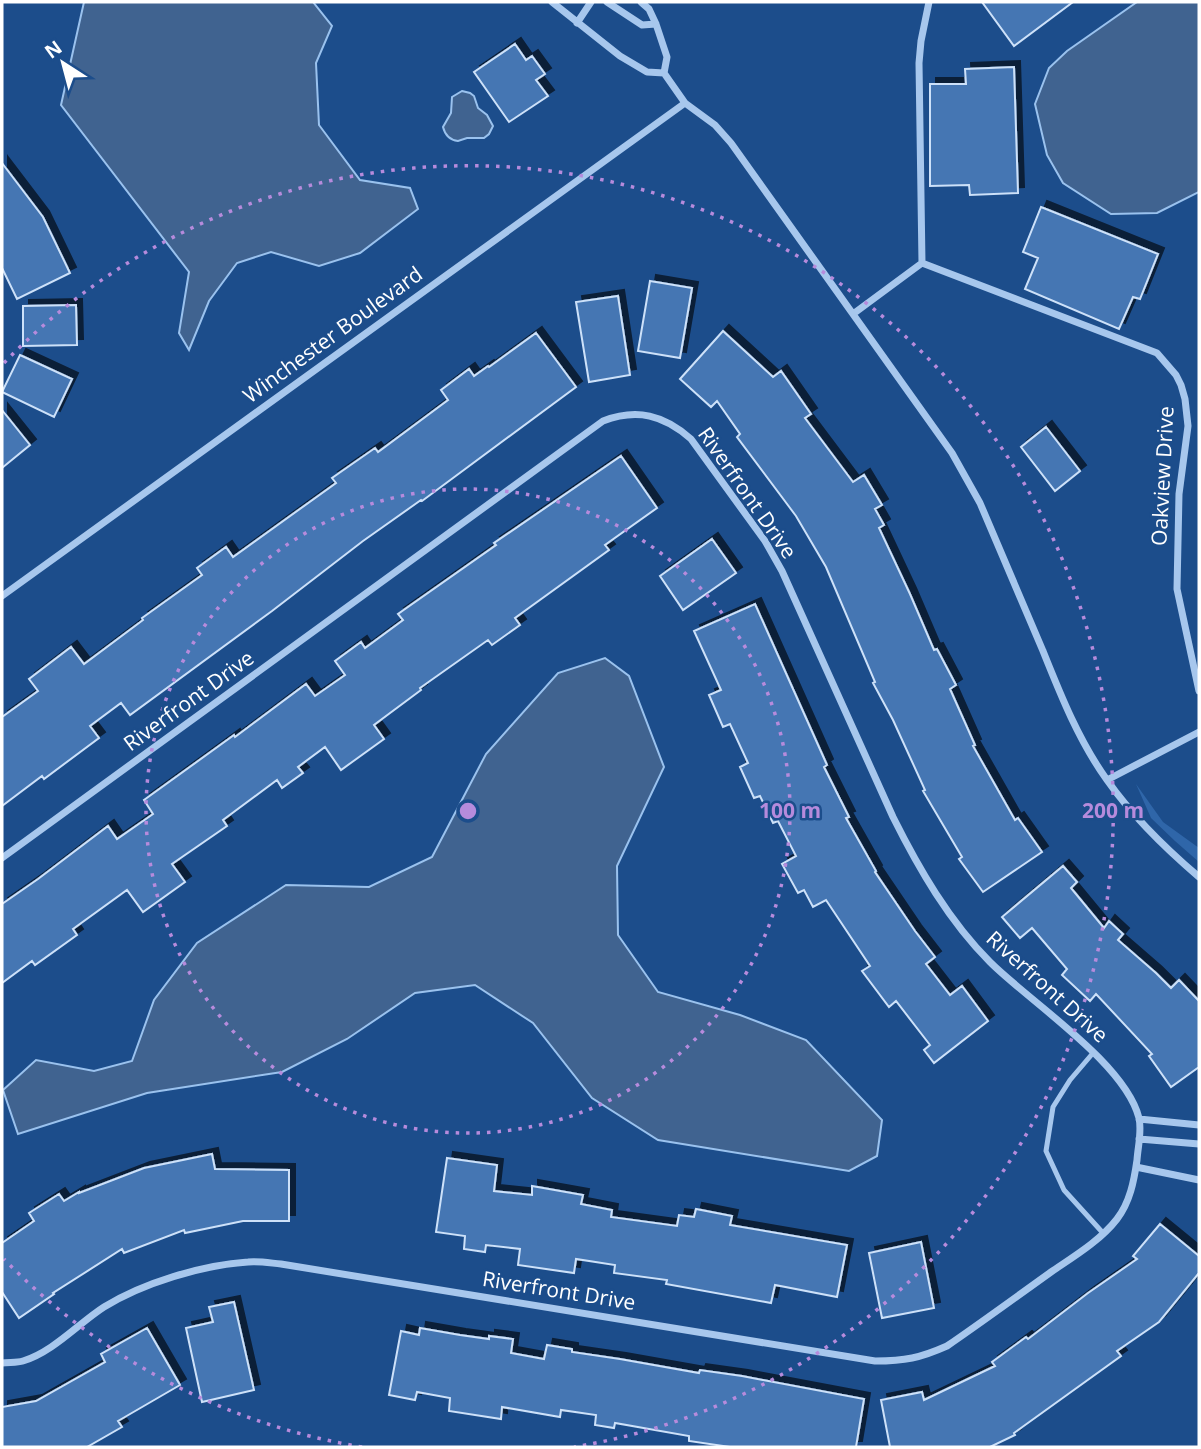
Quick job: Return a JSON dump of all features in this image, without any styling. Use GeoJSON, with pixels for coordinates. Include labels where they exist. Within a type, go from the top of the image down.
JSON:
{"type":"FeatureCollection","features":[{"type":"Feature","properties":{"kind":"street"},"geometry":{"type":"LineString","coordinates":[[552,2],[620,56],[647,72],[664,73]]}},
{"type":"Feature","properties":{"kind":"street"},"geometry":{"type":"LineString","coordinates":[[577,23],[591,2]]}},
{"type":"Feature","properties":{"kind":"street"},"geometry":{"type":"LineString","coordinates":[[607,2],[642,25],[656,24]]}},
{"type":"Feature","properties":{"kind":"street"},"geometry":{"type":"LineString","coordinates":[[641,2],[649,9],[667,57],[664,73],[685,103],[715,125],[731,143],[967,477],[1065,704],[1081,738],[1107,780],[1147,830],[1199,877]]}},
{"type":"Feature","properties":{"kind":"street"},"geometry":{"type":"LineString","coordinates":[[853,314],[922,263],[919,63],[920,41],[929,2]]}},
{"type":"Feature","properties":{"kind":"street","name":"Winchester Boulevard"},"geometry":{"type":"LineString","coordinates":[[2,596],[685,103]]}},
{"type":"Feature","properties":{"kind":"street","name":"Oakview Drive"},"geometry":{"type":"LineString","coordinates":[[922,263],[1157,353],[1176,375],[1185,400],[1188,426],[1179,494],[1177,589],[1199,691]]}},
{"type":"Feature","properties":{"kind":"street","name":"Riverfront Drive"},"geometry":{"type":"LineString","coordinates":[[2,858],[603,421],[628,414],[659,418],[677,427],[691,439],[765,541],[782,571],[909,848],[962,931],[990,963],[1107,1065],[1131,1098],[1139,1119],[1136,1167],[1130,1194],[1117,1219],[1094,1242],[947,1346],[926,1356],[902,1361],[875,1361],[294,1266],[249,1262],[173,1276],[133,1291],[105,1307],[45,1350],[23,1361],[2,1363]]}},
{"type":"Feature","properties":{"kind":"street"},"geometry":{"type":"LineString","coordinates":[[1107,780],[1199,732]]}},
{"type":"Feature","properties":{"kind":"street"},"geometry":{"type":"LineString","coordinates":[[1139,1119],[1199,1125]]}},
{"type":"Feature","properties":{"kind":"street"},"geometry":{"type":"LineString","coordinates":[[1139,1139],[1199,1144]]}},
{"type":"Feature","properties":{"kind":"street"},"geometry":{"type":"LineString","coordinates":[[1136,1167],[1199,1180]]}},
{"type":"Feature","properties":{"kind":"lane"},"geometry":{"type":"LineString","coordinates":[[1093,1053],[1070,1080],[1053,1107],[1046,1151],[1064,1190],[1103,1233]]}},
{"type":"Feature","properties":{"kind":"shaded area"},"geometry":{"type":"Polygon","coordinates":[[[84,2],[313,2],[332,26],[316,63],[319,125],[360,180],[410,188],[418,209],[360,253],[319,266],[271,252],[237,263],[209,301],[189,350],[179,333],[189,272],[61,105],[84,2]]]}},
{"type":"Feature","properties":{"kind":"shaded area"},"geometry":{"type":"Polygon","coordinates":[[[1137,2],[1199,2],[1199,192],[1157,213],[1111,214],[1063,183],[1047,155],[1035,104],[1049,68],[1067,51],[1137,2]]]}},
{"type":"Feature","properties":{"kind":"shaded area"},"geometry":{"type":"Polygon","coordinates":[[[462,91],[474,96],[478,108],[487,115],[493,126],[484,138],[458,141],[445,132],[443,127],[451,113],[452,97],[462,91]]]}},
{"type":"Feature","properties":{"kind":"shaded area"},"geometry":{"type":"Polygon","coordinates":[[[605,658],[629,676],[664,767],[617,866],[618,935],[658,992],[740,1015],[806,1040],[882,1120],[877,1156],[849,1171],[658,1140],[592,1098],[533,1023],[475,985],[415,993],[347,1039],[282,1072],[147,1093],[18,1134],[3,1090],[36,1060],[94,1071],[132,1061],[154,1000],[197,943],[286,885],[369,887],[432,857],[486,754],[558,673],[605,658]]]}},
{"type":"Feature","properties":{"kind":"shaded area"},"geometry":{"type":"Polygon","coordinates":[[[1136,784],[1163,822],[1199,848],[1199,862],[1151,818],[1136,784]]]}},
{"type":"Feature","properties":{"kind":"building"},"geometry":{"type":"Polygon","coordinates":[[[982,2],[1073,2],[1014,46],[982,2]]]}},
{"type":"Feature","properties":{"kind":"building"},"geometry":{"type":"Polygon","coordinates":[[[515,44],[526,60],[532,56],[545,74],[536,80],[548,96],[509,122],[474,72],[515,44]]]}},
{"type":"Feature","properties":{"kind":"building"},"geometry":{"type":"Polygon","coordinates":[[[1014,67],[1018,193],[970,195],[969,185],[930,186],[930,84],[966,84],[965,69],[1014,67]]]}},
{"type":"Feature","properties":{"kind":"building"},"geometry":{"type":"Polygon","coordinates":[[[2,163],[43,217],[70,273],[17,299],[2,268],[2,163]]]}},
{"type":"Feature","properties":{"kind":"building"},"geometry":{"type":"Polygon","coordinates":[[[1041,207],[1158,254],[1140,299],[1133,297],[1119,329],[1025,289],[1038,258],[1023,252],[1041,207]]]}},
{"type":"Feature","properties":{"kind":"building"},"geometry":{"type":"Polygon","coordinates":[[[650,281],[692,288],[680,358],[638,351],[650,281]]]}},
{"type":"Feature","properties":{"kind":"building"},"geometry":{"type":"Polygon","coordinates":[[[618,296],[630,375],[589,382],[576,302],[618,296]]]}},
{"type":"Feature","properties":{"kind":"building"},"geometry":{"type":"Polygon","coordinates":[[[76,305],[77,345],[23,346],[23,306],[76,305]]]}},
{"type":"Feature","properties":{"kind":"building"},"geometry":{"type":"Polygon","coordinates":[[[723,331],[773,377],[781,371],[811,414],[805,418],[853,482],[864,475],[882,505],[875,509],[884,525],[879,528],[934,650],[937,649],[956,685],[950,689],[975,745],[973,746],[1015,820],[1018,818],[1042,852],[983,892],[959,859],[962,857],[923,791],[925,790],[893,720],[873,683],[875,682],[826,567],[796,516],[737,437],[740,434],[717,401],[711,407],[680,379],[723,331]]]}},
{"type":"Feature","properties":{"kind":"building"},"geometry":{"type":"Polygon","coordinates":[[[536,333],[576,387],[422,501],[363,541],[130,715],[121,703],[90,726],[99,738],[2,806],[2,717],[38,691],[29,679],[71,647],[84,664],[202,575],[197,568],[226,547],[233,557],[336,483],[332,478],[375,448],[378,452],[448,400],[441,390],[469,369],[474,376],[536,333]]]}},
{"type":"Feature","properties":{"kind":"building"},"geometry":{"type":"Polygon","coordinates":[[[20,355],[72,379],[54,417],[2,392],[20,355]]]}},
{"type":"Feature","properties":{"kind":"building"},"geometry":{"type":"Polygon","coordinates":[[[2,410],[30,445],[2,468],[2,410]]]}},
{"type":"Feature","properties":{"kind":"building"},"geometry":{"type":"Polygon","coordinates":[[[1046,427],[1080,471],[1055,491],[1021,447],[1046,427]]]}},
{"type":"Feature","properties":{"kind":"building"},"geometry":{"type":"Polygon","coordinates":[[[621,456],[657,508],[605,545],[609,550],[515,618],[520,625],[492,645],[488,640],[420,688],[421,690],[374,725],[384,739],[341,770],[325,747],[298,767],[303,773],[282,788],[277,780],[223,820],[227,826],[172,864],[185,882],[143,912],[127,890],[73,929],[77,935],[35,965],[32,961],[2,983],[2,904],[108,826],[117,839],[153,814],[144,800],[306,684],[315,696],[345,675],[335,661],[361,642],[365,648],[403,620],[398,614],[496,545],[494,543],[621,456]]]}},
{"type":"Feature","properties":{"kind":"building"},"geometry":{"type":"Polygon","coordinates":[[[712,539],[736,573],[683,610],[660,576],[712,539]]]}},
{"type":"Feature","properties":{"kind":"building"},"geometry":{"type":"Polygon","coordinates":[[[755,604],[827,765],[824,767],[849,817],[846,818],[875,872],[935,957],[926,964],[950,995],[962,986],[988,1021],[934,1063],[924,1050],[930,1045],[896,1001],[889,1007],[862,971],[870,966],[826,900],[813,907],[804,890],[798,893],[782,864],[796,856],[778,821],[773,823],[760,796],[754,798],[740,767],[748,763],[730,724],[723,727],[709,695],[721,690],[694,631],[755,604]]]}},
{"type":"Feature","properties":{"kind":"building"},"geometry":{"type":"Polygon","coordinates":[[[1063,866],[1077,882],[1071,888],[1104,928],[1109,921],[1123,934],[1118,940],[1171,988],[1179,980],[1199,1001],[1199,1067],[1171,1087],[1149,1056],[1152,1054],[1096,994],[1090,1001],[1062,975],[1067,969],[1032,928],[1020,938],[1002,917],[1063,866]]]}},
{"type":"Feature","properties":{"kind":"building"},"geometry":{"type":"Polygon","coordinates":[[[212,1154],[215,1169],[289,1170],[289,1221],[243,1221],[185,1233],[184,1230],[124,1253],[122,1249],[19,1318],[2,1292],[2,1243],[34,1221],[29,1213],[59,1194],[64,1201],[79,1192],[144,1168],[212,1154]]]}},
{"type":"Feature","properties":{"kind":"building"},"geometry":{"type":"Polygon","coordinates":[[[447,1158],[497,1165],[494,1191],[532,1195],[532,1186],[583,1195],[581,1204],[612,1210],[611,1217],[677,1226],[679,1215],[694,1217],[696,1209],[732,1216],[730,1225],[847,1245],[837,1297],[775,1285],[771,1303],[666,1284],[667,1280],[614,1273],[615,1265],[576,1259],[574,1273],[518,1265],[520,1249],[486,1245],[485,1252],[464,1249],[465,1236],[436,1232],[447,1158]]]}},
{"type":"Feature","properties":{"kind":"building"},"geometry":{"type":"Polygon","coordinates":[[[1160,1224],[1199,1256],[1199,1273],[1159,1322],[1117,1351],[1121,1356],[1014,1433],[1015,1435],[990,1447],[890,1447],[881,1400],[922,1392],[924,1400],[995,1366],[992,1362],[1137,1259],[1133,1256],[1160,1224]]]}},
{"type":"Feature","properties":{"kind":"building"},"geometry":{"type":"Polygon","coordinates":[[[921,1242],[934,1308],[882,1318],[869,1253],[921,1242]]]}},
{"type":"Feature","properties":{"kind":"building"},"geometry":{"type":"Polygon","coordinates":[[[234,1302],[254,1390],[202,1402],[186,1328],[213,1322],[209,1307],[234,1302]]]}},
{"type":"Feature","properties":{"kind":"building"},"geometry":{"type":"Polygon","coordinates":[[[147,1328],[180,1385],[118,1421],[122,1427],[87,1447],[2,1447],[2,1407],[36,1401],[105,1362],[101,1354],[147,1328]]]}},
{"type":"Feature","properties":{"kind":"building"},"geometry":{"type":"Polygon","coordinates":[[[420,1328],[489,1339],[489,1336],[513,1339],[511,1353],[544,1359],[547,1345],[572,1349],[572,1352],[699,1373],[700,1370],[742,1376],[864,1399],[856,1447],[730,1447],[689,1441],[689,1436],[615,1423],[614,1428],[595,1425],[596,1415],[561,1410],[560,1417],[502,1407],[501,1419],[449,1411],[450,1398],[417,1392],[415,1400],[389,1395],[401,1331],[419,1335],[420,1328]]]}}]}
